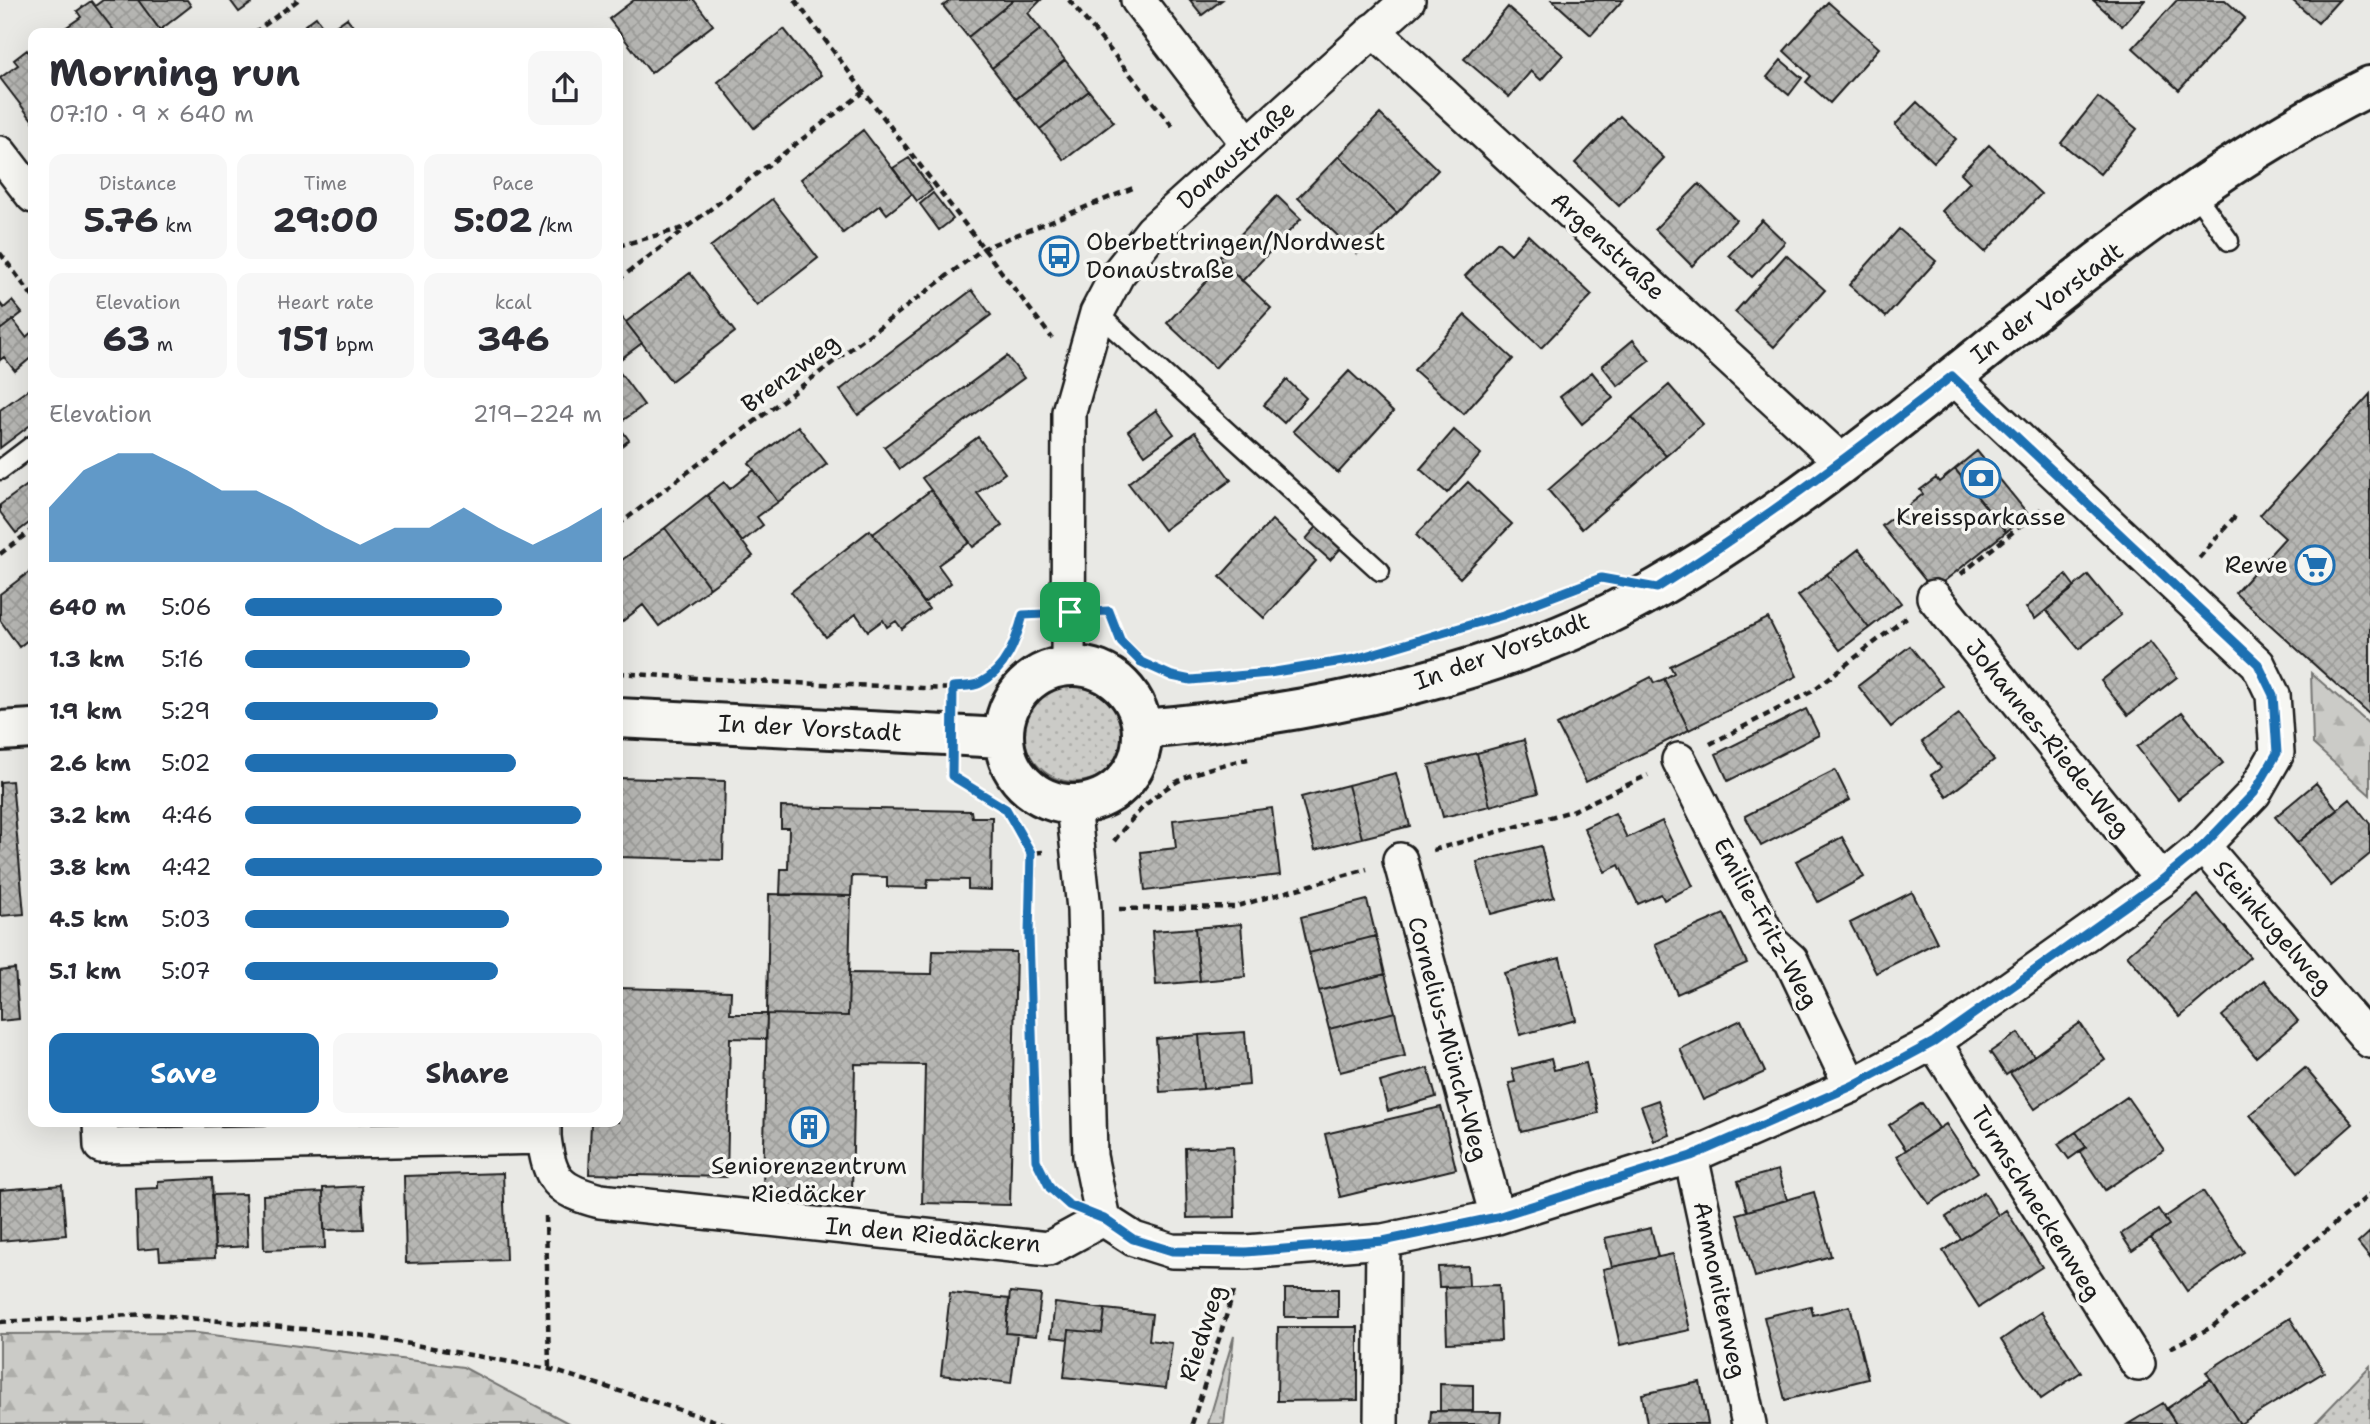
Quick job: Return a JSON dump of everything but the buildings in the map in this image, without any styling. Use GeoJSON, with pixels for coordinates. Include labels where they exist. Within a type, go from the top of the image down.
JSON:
{"type":"FeatureCollection","features":[{"type":"Feature","properties":{"kind":"street"},"geometry":{"type":"LineString","coordinates":[[1138,0],[1248,144]]}},
{"type":"Feature","properties":{"kind":"street","name":"Donaustraße"},"geometry":{"type":"LineString","coordinates":[[1068,665],[1069,412],[1097,313],[1117,275],[1152,230],[1408,0]]}},
{"type":"Feature","properties":{"kind":"street","name":"Argenstraße"},"geometry":{"type":"LineString","coordinates":[[1373,30],[1842,462]]}},
{"type":"Feature","properties":{"kind":"street","name":"In der Vorstadt"},"geometry":{"type":"LineString","coordinates":[[1143,729],[1296,709],[1388,690],[1476,665],[1565,633],[1657,588],[1747,531],[1842,462],[2193,191],[2309,116],[2370,86]]}},
{"type":"Feature","properties":{"kind":"street"},"geometry":{"type":"LineString","coordinates":[[0,153],[28,189]]}},
{"type":"Feature","properties":{"kind":"street"},"geometry":{"type":"LineString","coordinates":[[1073,804],[1084,909],[1090,1156],[1104,1219],[1133,1239],[1172,1251],[1246,1252],[1383,1241],[1497,1217],[1691,1156],[1852,1086],[1934,1042],[2162,880],[2203,846],[2254,793],[2277,753],[2273,695],[2258,664],[1952,376]]}},
{"type":"Feature","properties":{"kind":"street","name":"Johannes-Riede-Weg"},"geometry":{"type":"LineString","coordinates":[[1934,597],[2162,880]]}},
{"type":"Feature","properties":{"kind":"street"},"geometry":{"type":"LineString","coordinates":[[1068,665],[1090,667],[1110,675],[1126,690],[1137,708],[1143,729],[1141,752],[1131,772],[1116,789],[1096,800],[1073,804],[1052,801],[1033,792],[1017,778],[1007,759],[1003,738],[1006,716],[1014,697],[1029,681],[1047,670],[1068,665]]}},
{"type":"Feature","properties":{"kind":"street","name":"In der Vorstadt"},"geometry":{"type":"LineString","coordinates":[[623,718],[1003,738]]}},
{"type":"Feature","properties":{"kind":"street"},"geometry":{"type":"LineString","coordinates":[[0,731],[28,729]]}},
{"type":"Feature","properties":{"kind":"street","name":"Emilie-Fritz-Weg"},"geometry":{"type":"LineString","coordinates":[[1679,760],[1771,942],[1791,960],[1852,1086]]}},
{"type":"Feature","properties":{"kind":"street","name":"Steinkugelweg"},"geometry":{"type":"LineString","coordinates":[[2203,846],[2370,1041]]}},
{"type":"Feature","properties":{"kind":"street","name":"Cornelius-Münch-Weg"},"geometry":{"type":"LineString","coordinates":[[1399,860],[1497,1217]]}},
{"type":"Feature","properties":{"kind":"street","name":"Turmschneckenweg"},"geometry":{"type":"LineString","coordinates":[[1934,1042],[2138,1364]]}},
{"type":"Feature","properties":{"kind":"street"},"geometry":{"type":"LineString","coordinates":[[100,1127],[101,1146],[544,1130]]}},
{"type":"Feature","properties":{"kind":"street","name":"In den Riedäckern"},"geometry":{"type":"LineString","coordinates":[[544,1130],[552,1177],[566,1190],[600,1201],[1048,1249],[1104,1219]]}},
{"type":"Feature","properties":{"kind":"street","name":"Ammonitenweg"},"geometry":{"type":"LineString","coordinates":[[1691,1156],[1749,1424]]}},
{"type":"Feature","properties":{"kind":"street"},"geometry":{"type":"LineString","coordinates":[[1381,1424],[1383,1241]]}},
{"type":"Feature","properties":{"kind":"lane"},"geometry":{"type":"LineString","coordinates":[[2193,191],[2230,242]]}},
{"type":"Feature","properties":{"kind":"lane"},"geometry":{"type":"LineString","coordinates":[[1097,313],[1380,571]]}},
{"type":"Feature","properties":{"kind":"lane"},"geometry":{"type":"LineString","coordinates":[[0,470],[28,449]]}},
{"type":"Feature","properties":{"kind":"path"},"geometry":{"type":"LineString","coordinates":[[261,28],[298,0]]}},
{"type":"Feature","properties":{"kind":"path"},"geometry":{"type":"LineString","coordinates":[[795,0],[1052,338]]}},
{"type":"Feature","properties":{"kind":"path"},"geometry":{"type":"LineString","coordinates":[[1069,0],[1175,129]]}},
{"type":"Feature","properties":{"kind":"path"},"geometry":{"type":"LineString","coordinates":[[623,276],[864,92]]}},
{"type":"Feature","properties":{"kind":"path","name":"Brenzweg"},"geometry":{"type":"LineString","coordinates":[[623,521],[984,248],[1132,188]]}},
{"type":"Feature","properties":{"kind":"path"},"geometry":{"type":"LineString","coordinates":[[623,245],[687,227]]}},
{"type":"Feature","properties":{"kind":"path"},"geometry":{"type":"LineString","coordinates":[[0,253],[28,290]]}},
{"type":"Feature","properties":{"kind":"path"},"geometry":{"type":"LineString","coordinates":[[1084,909],[1234,907],[1572,811],[1811,692],[1934,597],[2068,486]]}},
{"type":"Feature","properties":{"kind":"path"},"geometry":{"type":"LineString","coordinates":[[2174,587],[2237,514]]}},
{"type":"Feature","properties":{"kind":"path"},"geometry":{"type":"LineString","coordinates":[[0,554],[28,533]]}},
{"type":"Feature","properties":{"kind":"path"},"geometry":{"type":"LineString","coordinates":[[623,673],[814,685],[953,687],[980,683],[1002,665],[1016,642],[1023,615],[1109,611],[1121,642],[1141,662],[1172,676],[1191,680],[1256,674]]}},
{"type":"Feature","properties":{"kind":"path"},"geometry":{"type":"LineString","coordinates":[[953,687],[952,776],[1006,809],[1031,853],[1029,934],[1036,1160],[1050,1188],[1069,1205],[1104,1219]]}},
{"type":"Feature","properties":{"kind":"path"},"geometry":{"type":"LineString","coordinates":[[1031,853],[1079,851]]}},
{"type":"Feature","properties":{"kind":"path"},"geometry":{"type":"LineString","coordinates":[[2138,1364],[2212,1327],[2370,1194]]}},
{"type":"Feature","properties":{"kind":"path"},"geometry":{"type":"LineString","coordinates":[[545,1204],[548,1369]]}},
{"type":"Feature","properties":{"kind":"path","name":"Riedweg"},"geometry":{"type":"LineString","coordinates":[[1192,1424],[1246,1252]]}},
{"type":"Feature","properties":{"kind":"path"},"geometry":{"type":"LineString","coordinates":[[0,1322],[148,1314],[354,1334],[548,1369],[725,1424]]}},
{"type":"Feature","properties":{"kind":"green space"},"geometry":{"type":"Polygon","coordinates":[[[2311,673],[2370,725],[2370,795],[2313,744],[2311,673]]]}},
{"type":"Feature","properties":{"kind":"green space"},"geometry":{"type":"Polygon","coordinates":[[[1075,680],[1095,684],[1111,695],[1122,711],[1126,731],[1122,751],[1111,767],[1095,778],[1075,782],[1055,778],[1039,767],[1028,751],[1024,731],[1028,711],[1039,695],[1055,684],[1075,680]]]}},
{"type":"Feature","properties":{"kind":"green space"},"geometry":{"type":"Polygon","coordinates":[[[197,1333],[463,1367],[570,1424],[0,1424],[0,1334],[197,1333]]]}},
{"type":"Feature","properties":{"kind":"green space"},"geometry":{"type":"Polygon","coordinates":[[[1234,1336],[1224,1424],[1208,1424],[1234,1336]]]}},
{"type":"Feature","properties":{"kind":"green space"},"geometry":{"type":"Polygon","coordinates":[[[2370,1366],[2370,1424],[2314,1424],[2370,1366]]]}},
{"type":"Feature","properties":{"kind":"place","name":"Oberbettringen/Nordwest Donaustraße"},"geometry":{"type":"Point","coordinates":[1059,256]}},
{"type":"Feature","properties":{"kind":"place","name":"Kreissparkasse"},"geometry":{"type":"Point","coordinates":[1981,478]}},
{"type":"Feature","properties":{"kind":"place","name":"Rewe"},"geometry":{"type":"Point","coordinates":[2315,565]}},
{"type":"Feature","properties":{"kind":"place","name":"Seniorenzentrum Riedäcker"},"geometry":{"type":"Point","coordinates":[809,1127]}},
{"type":"Feature","properties":{"kind":"route"},"geometry":{"type":"LineString","coordinates":[[1952,376],[2258,664],[2273,695],[2277,753],[2254,793],[2203,846],[2162,880],[1934,1042],[1852,1086],[1691,1156],[1497,1217],[1383,1241],[1246,1252],[1172,1251],[1133,1239],[1104,1219],[1069,1205],[1050,1188],[1036,1160],[1029,934],[1031,853],[1006,809],[952,776],[953,687],[980,683],[1002,665],[1016,642],[1023,615],[1070,612],[1109,611],[1121,642],[1141,662],[1172,676],[1191,680],[1269,673],[1355,659],[1503,615],[1601,578],[1657,588],[1747,531],[1842,462],[1952,376]]}}]}
